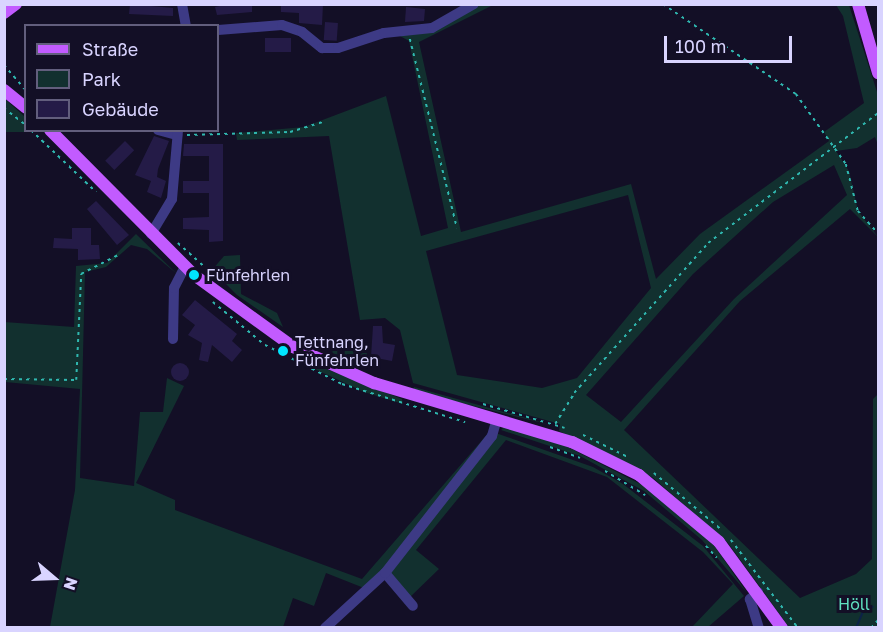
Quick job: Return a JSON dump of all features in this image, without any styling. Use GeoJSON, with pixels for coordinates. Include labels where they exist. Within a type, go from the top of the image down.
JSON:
{"type":"FeatureCollection","features":[{"type":"Feature","properties":{"kind":"main road"},"geometry":{"type":"LineString","coordinates":[[4,13],[16,4]]}},
{"type":"Feature","properties":{"kind":"main road"},"geometry":{"type":"LineString","coordinates":[[858,4],[874,40],[879,73]]}},
{"type":"Feature","properties":{"kind":"main road"},"geometry":{"type":"LineString","coordinates":[[4,90],[24,106]]}},
{"type":"Feature","properties":{"kind":"main road"},"geometry":{"type":"LineString","coordinates":[[52,132],[184,266],[238,311],[307,355],[374,383],[572,442],[639,475],[702,525],[758,592],[783,627]]}},
{"type":"Feature","properties":{"kind":"street"},"geometry":{"type":"LineString","coordinates":[[182,4],[186,24]]}},
{"type":"Feature","properties":{"kind":"street"},"geometry":{"type":"LineString","coordinates":[[219,30],[256,24],[292,27],[322,48],[347,47],[401,32],[432,28],[474,4]]}},
{"type":"Feature","properties":{"kind":"street"},"geometry":{"type":"LineString","coordinates":[[151,234],[172,199],[178,133]]}},
{"type":"Feature","properties":{"kind":"street"},"geometry":{"type":"LineString","coordinates":[[173,339],[174,288],[184,266]]}},
{"type":"Feature","properties":{"kind":"street"},"geometry":{"type":"LineString","coordinates":[[325,627],[385,573],[492,436],[497,418]]}},
{"type":"Feature","properties":{"kind":"street"},"geometry":{"type":"LineString","coordinates":[[385,573],[413,606]]}},
{"type":"Feature","properties":{"kind":"street"},"geometry":{"type":"LineString","coordinates":[[758,592],[750,599],[759,627]]}},
{"type":"Feature","properties":{"kind":"path"},"geometry":{"type":"LineString","coordinates":[[663,4],[792,89],[849,171],[858,211],[879,233]]}},
{"type":"Feature","properties":{"kind":"path"},"geometry":{"type":"LineString","coordinates":[[401,32],[414,51],[457,228]]}},
{"type":"Feature","properties":{"kind":"path"},"geometry":{"type":"LineString","coordinates":[[4,65],[24,88]]}},
{"type":"Feature","properties":{"kind":"path"},"geometry":{"type":"LineString","coordinates":[[4,108],[24,123]]}},
{"type":"Feature","properties":{"kind":"path"},"geometry":{"type":"LineString","coordinates":[[479,403],[554,425],[574,393],[708,243],[879,113]]}},
{"type":"Feature","properties":{"kind":"path"},"geometry":{"type":"LineString","coordinates":[[178,133],[290,132],[322,122]]}},
{"type":"Feature","properties":{"kind":"path"},"geometry":{"type":"LineString","coordinates":[[175,241],[223,285]]}},
{"type":"Feature","properties":{"kind":"path"},"geometry":{"type":"LineString","coordinates":[[4,379],[76,380],[81,274],[118,255]]}},
{"type":"Feature","properties":{"kind":"path"},"geometry":{"type":"LineString","coordinates":[[871,627],[879,620]]}},
{"type":"Feature","properties":{"kind":"green space","name":"Höll"},"geometry":{"type":"Polygon","coordinates":[[[479,5],[493,5],[419,42],[461,232],[631,184],[656,279],[700,234],[829,141],[824,132],[864,103],[843,16],[836,5],[849,5],[878,95],[878,145],[875,137],[857,148],[836,151],[849,171],[858,211],[878,237],[850,209],[740,301],[624,430],[800,598],[856,574],[872,559],[873,399],[878,394],[878,627],[789,627],[728,543],[652,477],[559,431],[560,424],[413,383],[400,330],[385,318],[360,320],[329,136],[237,140],[236,133],[304,127],[386,96],[421,236],[448,228],[409,41],[400,36],[451,22],[479,5]],[[834,165],[773,202],[693,274],[586,395],[621,422],[734,299],[847,195],[834,165]],[[628,195],[426,251],[457,375],[542,388],[577,378],[651,288],[628,195]]]}},
{"type":"Feature","properties":{"kind":"green space"},"geometry":{"type":"Polygon","coordinates":[[[5,99],[24,116],[24,132],[5,132],[5,99]]]}},
{"type":"Feature","properties":{"kind":"green space"},"geometry":{"type":"Polygon","coordinates":[[[136,234],[177,274],[147,249],[131,245],[106,267],[85,272],[80,478],[134,486],[140,412],[163,412],[167,378],[184,386],[136,483],[175,500],[175,510],[362,579],[490,431],[593,467],[623,484],[703,546],[744,596],[708,627],[692,627],[733,584],[703,552],[607,477],[506,440],[416,550],[439,569],[408,599],[385,573],[364,588],[326,573],[314,606],[293,598],[283,627],[50,627],[75,490],[80,389],[5,382],[4,322],[74,327],[76,266],[107,263],[136,234]]]}},
{"type":"Feature","properties":{"kind":"green space"},"geometry":{"type":"Polygon","coordinates":[[[240,255],[241,294],[277,313],[283,327],[237,295],[212,270],[224,256],[240,255]]]}},
{"type":"Feature","properties":{"kind":"green space"},"geometry":{"type":"Polygon","coordinates":[[[365,345],[370,369],[328,351],[365,345]]]}},
{"type":"Feature","properties":{"kind":"green space"},"geometry":{"type":"Polygon","coordinates":[[[304,360],[402,399],[403,404],[364,392],[302,363],[304,360]]]}},
{"type":"Feature","properties":{"kind":"green space"},"geometry":{"type":"Polygon","coordinates":[[[414,387],[551,425],[413,391],[414,387]]]}},
{"type":"Feature","properties":{"kind":"green space"},"geometry":{"type":"Polygon","coordinates":[[[504,427],[564,445],[648,488],[711,541],[747,593],[702,540],[644,491],[580,456],[501,430],[504,427]]]}},
{"type":"Feature","properties":{"kind":"building"},"geometry":{"type":"Polygon","coordinates":[[[130,4],[173,8],[173,16],[129,14],[130,4]]]}},
{"type":"Feature","properties":{"kind":"building"},"geometry":{"type":"Polygon","coordinates":[[[229,4],[252,4],[252,12],[217,15],[215,7],[229,4]]]}},
{"type":"Feature","properties":{"kind":"building"},"geometry":{"type":"Polygon","coordinates":[[[281,4],[323,4],[322,25],[299,23],[299,13],[281,12],[281,4]]]}},
{"type":"Feature","properties":{"kind":"building"},"geometry":{"type":"Polygon","coordinates":[[[406,7],[425,9],[424,21],[405,22],[406,7]]]}},
{"type":"Feature","properties":{"kind":"building"},"geometry":{"type":"Polygon","coordinates":[[[325,22],[338,23],[337,41],[324,40],[325,22]]]}},
{"type":"Feature","properties":{"kind":"building"},"geometry":{"type":"Polygon","coordinates":[[[265,38],[291,38],[291,52],[265,52],[265,38]]]}},
{"type":"Feature","properties":{"kind":"building"},"geometry":{"type":"Polygon","coordinates":[[[154,136],[169,141],[158,169],[157,177],[166,181],[161,198],[147,192],[151,181],[135,175],[154,136]]]}},
{"type":"Feature","properties":{"kind":"building"},"geometry":{"type":"Polygon","coordinates":[[[125,141],[134,150],[114,170],[105,161],[125,141]]]}},
{"type":"Feature","properties":{"kind":"building"},"geometry":{"type":"Polygon","coordinates":[[[184,144],[223,144],[223,241],[209,242],[209,230],[183,229],[183,218],[209,217],[209,193],[183,193],[183,181],[209,181],[209,156],[183,156],[184,144]]]}},
{"type":"Feature","properties":{"kind":"building"},"geometry":{"type":"Polygon","coordinates":[[[96,201],[129,235],[117,245],[87,209],[96,201]]]}},
{"type":"Feature","properties":{"kind":"building"},"geometry":{"type":"Polygon","coordinates":[[[72,228],[91,228],[91,245],[99,245],[100,259],[78,260],[78,249],[53,248],[54,238],[72,239],[72,228]]]}},
{"type":"Feature","properties":{"kind":"building"},"geometry":{"type":"Polygon","coordinates":[[[195,300],[237,334],[232,341],[242,350],[232,362],[212,345],[208,362],[199,360],[202,343],[188,335],[195,325],[182,315],[195,300]]]}},
{"type":"Feature","properties":{"kind":"building"},"geometry":{"type":"Polygon","coordinates":[[[373,326],[382,326],[383,343],[395,345],[392,361],[371,357],[373,326]]]}},
{"type":"Feature","properties":{"kind":"building"},"geometry":{"type":"Polygon","coordinates":[[[180,363],[186,366],[189,372],[186,378],[180,381],[174,378],[171,372],[174,366],[180,363]]]}},
{"type":"Feature","properties":{"kind":"waterway"},"geometry":{"type":"LineString","coordinates":[[856,628],[864,609],[873,607]]}},
{"type":"Feature","properties":{"kind":"place","name":"Fünfehrlen"},"geometry":{"type":"Point","coordinates":[194,275]}},
{"type":"Feature","properties":{"kind":"place","name":"Tettnang, Fünfehrlen"},"geometry":{"type":"Point","coordinates":[283,351]}}]}
